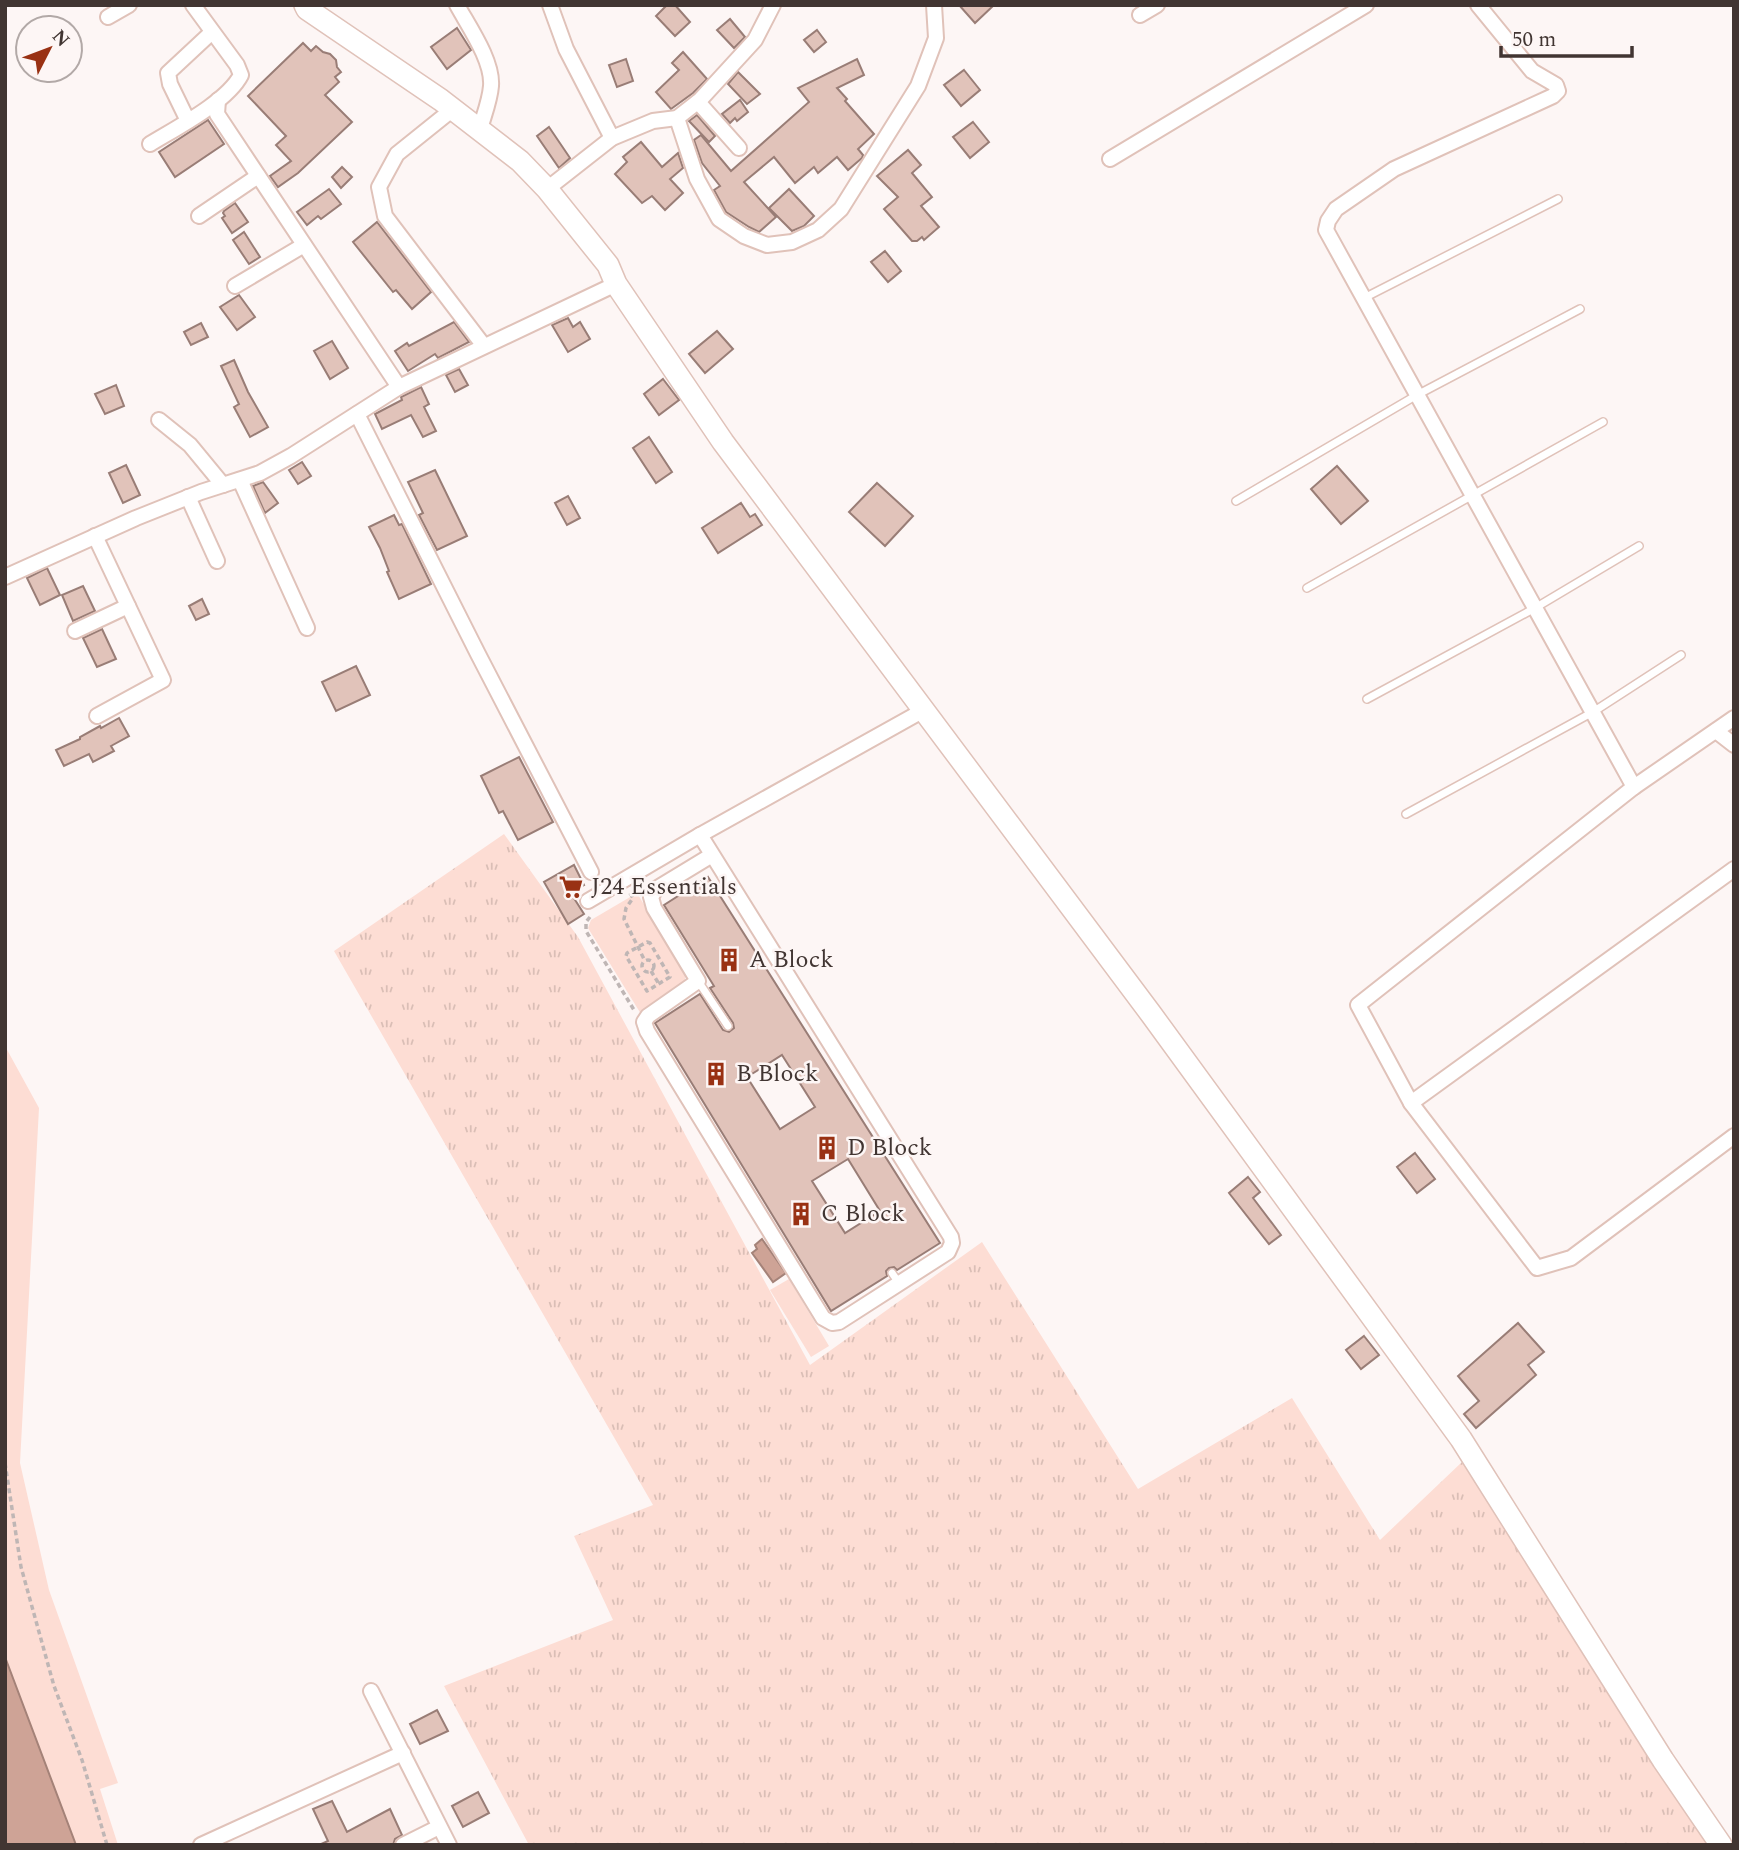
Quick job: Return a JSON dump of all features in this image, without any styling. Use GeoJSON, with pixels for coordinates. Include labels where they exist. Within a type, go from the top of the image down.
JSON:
{"type":"FeatureCollection","features":[{"type":"Feature","properties":{"kind":"street"},"geometry":{"type":"LineString","coordinates":[[108,17],[128,5]]}},
{"type":"Feature","properties":{"kind":"street"},"geometry":{"type":"LineString","coordinates":[[150,144],[218,100],[236,85],[242,75],[193,5]]}},
{"type":"Feature","properties":{"kind":"street"},"geometry":{"type":"LineString","coordinates":[[305,5],[317,16],[453,109],[520,161],[547,189],[608,265],[616,284],[723,442],[1151,1014],[1461,1439],[1663,1760],[1721,1845]]}},
{"type":"Feature","properties":{"kind":"street"},"geometry":{"type":"LineString","coordinates":[[457,5],[487,61],[490,74],[491,86],[480,129]]}},
{"type":"Feature","properties":{"kind":"street"},"geometry":{"type":"LineString","coordinates":[[550,5],[566,49],[612,138]]}},
{"type":"Feature","properties":{"kind":"street"},"geometry":{"type":"LineString","coordinates":[[547,189],[612,138],[653,121],[677,118],[698,102],[755,40],[774,5]]}},
{"type":"Feature","properties":{"kind":"street"},"geometry":{"type":"LineString","coordinates":[[677,118],[697,179],[719,219],[744,236],[767,244],[792,242],[818,230],[841,209],[918,86],[936,38],[934,5]]}},
{"type":"Feature","properties":{"kind":"street"},"geometry":{"type":"LineString","coordinates":[[1140,15],[1157,5]]}},
{"type":"Feature","properties":{"kind":"street"},"geometry":{"type":"LineString","coordinates":[[1110,159],[1366,5]]}},
{"type":"Feature","properties":{"kind":"street"},"geometry":{"type":"LineString","coordinates":[[1478,5],[1532,71],[1556,85],[1558,91],[1553,96],[1394,169],[1336,209],[1326,230],[1634,787]]}},
{"type":"Feature","properties":{"kind":"street"},"geometry":{"type":"LineString","coordinates":[[188,121],[170,84],[168,73],[212,32]]}},
{"type":"Feature","properties":{"kind":"street"},"geometry":{"type":"LineString","coordinates":[[218,100],[217,114],[399,387]]}},
{"type":"Feature","properties":{"kind":"street"},"geometry":{"type":"LineString","coordinates":[[698,102],[739,148]]}},
{"type":"Feature","properties":{"kind":"street"},"geometry":{"type":"LineString","coordinates":[[453,109],[397,154],[379,187],[385,216],[484,346]]}},
{"type":"Feature","properties":{"kind":"street"},"geometry":{"type":"LineString","coordinates":[[199,215],[258,176]]}},
{"type":"Feature","properties":{"kind":"street"},"geometry":{"type":"LineString","coordinates":[[235,286],[304,245]]}},
{"type":"Feature","properties":{"kind":"street"},"geometry":{"type":"LineString","coordinates":[[5,577],[188,497],[260,473],[399,387],[616,284]]}},
{"type":"Feature","properties":{"kind":"street"},"geometry":{"type":"LineString","coordinates":[[357,414],[591,872]]}},
{"type":"Feature","properties":{"kind":"street"},"geometry":{"type":"LineString","coordinates":[[159,420],[190,444],[223,485]]}},
{"type":"Feature","properties":{"kind":"street"},"geometry":{"type":"LineString","coordinates":[[240,480],[307,628]]}},
{"type":"Feature","properties":{"kind":"street"},"geometry":{"type":"LineString","coordinates":[[188,497],[217,561]]}},
{"type":"Feature","properties":{"kind":"street"},"geometry":{"type":"LineString","coordinates":[[95,536],[163,680],[97,716]]}},
{"type":"Feature","properties":{"kind":"street"},"geometry":{"type":"LineString","coordinates":[[75,631],[128,606]]}},
{"type":"Feature","properties":{"kind":"street"},"geometry":{"type":"LineString","coordinates":[[588,901],[923,710]]}},
{"type":"Feature","properties":{"kind":"street"},"geometry":{"type":"LineString","coordinates":[[1734,718],[1634,787],[1358,1005],[1411,1103],[1537,1268],[1571,1258],[1734,1136]]}},
{"type":"Feature","properties":{"kind":"street"},"geometry":{"type":"LineString","coordinates":[[1716,731],[1734,745]]}},
{"type":"Feature","properties":{"kind":"street"},"geometry":{"type":"LineString","coordinates":[[700,835],[951,1237],[952,1243],[948,1252],[895,1278],[839,1322],[832,1323],[824,1318],[647,1031],[644,1022],[648,1016],[698,981],[654,908],[651,897],[656,889],[712,855]]}},
{"type":"Feature","properties":{"kind":"street"},"geometry":{"type":"LineString","coordinates":[[679,847],[691,867]]}},
{"type":"Feature","properties":{"kind":"street"},"geometry":{"type":"LineString","coordinates":[[1411,1103],[1734,869]]}},
{"type":"Feature","properties":{"kind":"street"},"geometry":{"type":"LineString","coordinates":[[371,1691],[449,1845]]}},
{"type":"Feature","properties":{"kind":"street"},"geometry":{"type":"LineString","coordinates":[[201,1845],[403,1752]]}},
{"type":"Feature","properties":{"kind":"street"},"geometry":{"type":"LineString","coordinates":[[403,1845],[439,1826]]}},
{"type":"Feature","properties":{"kind":"lane"},"geometry":{"type":"LineString","coordinates":[[1364,298],[1558,199]]}},
{"type":"Feature","properties":{"kind":"lane"},"geometry":{"type":"LineString","coordinates":[[1236,501],[1417,395],[1580,309]]}},
{"type":"Feature","properties":{"kind":"lane"},"geometry":{"type":"LineString","coordinates":[[1307,588],[1603,422]]}},
{"type":"Feature","properties":{"kind":"lane"},"geometry":{"type":"LineString","coordinates":[[1367,699],[1535,608],[1639,546]]}},
{"type":"Feature","properties":{"kind":"lane"},"geometry":{"type":"LineString","coordinates":[[1406,814],[1593,712],[1681,655]]}},
{"type":"Feature","properties":{"kind":"lane"},"geometry":{"type":"LineString","coordinates":[[698,981],[728,1026]]}},
{"type":"Feature","properties":{"kind":"path"},"geometry":{"type":"LineString","coordinates":[[645,961],[624,919],[626,908],[633,898],[630,893],[640,887],[656,889]]}},
{"type":"Feature","properties":{"kind":"path"},"geometry":{"type":"LineString","coordinates":[[599,912],[586,922],[586,931],[638,1016]]}},
{"type":"Feature","properties":{"kind":"path"},"geometry":{"type":"LineString","coordinates":[[650,943],[670,976],[659,984],[646,990],[626,956],[627,953],[650,943]]}},
{"type":"Feature","properties":{"kind":"path"},"geometry":{"type":"LineString","coordinates":[[645,961],[653,962],[654,968],[651,971]]}},
{"type":"Feature","properties":{"kind":"path"},"geometry":{"type":"LineString","coordinates":[[645,961],[643,969],[646,972],[651,971]]}},
{"type":"Feature","properties":{"kind":"path"},"geometry":{"type":"LineString","coordinates":[[651,971],[659,984]]}},
{"type":"Feature","properties":{"kind":"path"},"geometry":{"type":"LineString","coordinates":[[5,1463],[21,1567],[54,1686],[82,1760],[107,1845]]}},
{"type":"Feature","properties":{"kind":"green space"},"geometry":{"type":"Polygon","coordinates":[[[504,834],[578,937],[810,1365],[982,1242],[1138,1489],[1292,1398],[1380,1540],[1462,1462],[1710,1845],[529,1845],[444,1686],[613,1620],[574,1536],[653,1505],[334,951],[504,834]]]}},
{"type":"Feature","properties":{"kind":"green space"},"geometry":{"type":"Polygon","coordinates":[[[637,893],[685,972],[685,983],[681,987],[641,1014],[588,928],[591,920],[637,893]]]}},
{"type":"Feature","properties":{"kind":"green space"},"geometry":{"type":"Polygon","coordinates":[[[5,1046],[39,1108],[20,1463],[49,1590],[118,1783],[100,1789],[118,1845],[76,1845],[5,1657],[5,1046]]]}},
{"type":"Feature","properties":{"kind":"green space"},"geometry":{"type":"Polygon","coordinates":[[[789,1279],[829,1346],[811,1357],[770,1290],[789,1279]]]}},
{"type":"Feature","properties":{"kind":"shaded area"},"geometry":{"type":"Polygon","coordinates":[[[762,1239],[786,1273],[773,1282],[752,1253],[757,1249],[755,1245],[762,1239]]]}},
{"type":"Feature","properties":{"kind":"shaded area"},"geometry":{"type":"Polygon","coordinates":[[[5,1657],[76,1845],[5,1845],[5,1657]]]}},
{"type":"Feature","properties":{"kind":"building"},"geometry":{"type":"Polygon","coordinates":[[[667,5],[675,5],[690,22],[675,36],[656,16],[667,5]]]}},
{"type":"Feature","properties":{"kind":"building"},"geometry":{"type":"Polygon","coordinates":[[[959,5],[994,5],[975,23],[959,5]]]}},
{"type":"Feature","properties":{"kind":"building"},"geometry":{"type":"Polygon","coordinates":[[[730,19],[745,37],[734,48],[717,30],[730,19]]]}},
{"type":"Feature","properties":{"kind":"building"},"geometry":{"type":"Polygon","coordinates":[[[457,28],[471,50],[447,69],[431,47],[457,28]]]}},
{"type":"Feature","properties":{"kind":"building"},"geometry":{"type":"Polygon","coordinates":[[[817,30],[826,42],[814,52],[804,40],[817,30]]]}},
{"type":"Feature","properties":{"kind":"building"},"geometry":{"type":"Polygon","coordinates":[[[303,43],[311,51],[316,46],[336,60],[341,72],[335,77],[339,82],[325,95],[352,122],[298,173],[278,187],[270,176],[291,161],[276,145],[286,136],[248,96],[303,43]]]}},
{"type":"Feature","properties":{"kind":"building"},"geometry":{"type":"Polygon","coordinates":[[[683,52],[707,79],[671,109],[656,92],[679,70],[672,63],[683,52]]]}},
{"type":"Feature","properties":{"kind":"building"},"geometry":{"type":"Polygon","coordinates":[[[626,59],[633,81],[617,87],[609,65],[626,59]]]}},
{"type":"Feature","properties":{"kind":"building"},"geometry":{"type":"Polygon","coordinates":[[[857,59],[864,75],[837,88],[874,134],[858,149],[863,155],[862,158],[848,170],[837,157],[818,173],[814,167],[795,183],[774,157],[744,182],[776,217],[759,232],[726,212],[714,190],[720,186],[702,163],[694,140],[701,135],[731,171],[809,102],[798,88],[857,59]]]}},
{"type":"Feature","properties":{"kind":"building"},"geometry":{"type":"Polygon","coordinates":[[[964,70],[980,90],[961,106],[944,85],[964,70]]]}},
{"type":"Feature","properties":{"kind":"building"},"geometry":{"type":"Polygon","coordinates":[[[738,72],[760,94],[747,104],[728,84],[738,72]]]}},
{"type":"Feature","properties":{"kind":"building"},"geometry":{"type":"Polygon","coordinates":[[[740,100],[748,112],[730,123],[722,114],[740,100]]]}},
{"type":"Feature","properties":{"kind":"building"},"geometry":{"type":"Polygon","coordinates":[[[697,115],[715,136],[709,142],[689,121],[697,115]]]}},
{"type":"Feature","properties":{"kind":"building"},"geometry":{"type":"Polygon","coordinates":[[[208,120],[224,144],[175,177],[159,152],[208,120]]]}},
{"type":"Feature","properties":{"kind":"building"},"geometry":{"type":"Polygon","coordinates":[[[973,122],[989,142],[970,158],[953,137],[973,122]]]}},
{"type":"Feature","properties":{"kind":"building"},"geometry":{"type":"Polygon","coordinates":[[[549,127],[570,158],[559,168],[537,136],[549,127]]]}},
{"type":"Feature","properties":{"kind":"building"},"geometry":{"type":"Polygon","coordinates":[[[641,142],[662,167],[678,153],[683,168],[670,179],[683,193],[665,210],[652,196],[642,203],[615,174],[627,162],[623,157],[641,142]]]}},
{"type":"Feature","properties":{"kind":"building"},"geometry":{"type":"Polygon","coordinates":[[[908,150],[921,165],[912,173],[932,197],[921,206],[939,227],[924,240],[922,237],[917,241],[912,241],[884,209],[898,197],[877,176],[908,150]]]}},
{"type":"Feature","properties":{"kind":"building"},"geometry":{"type":"Polygon","coordinates":[[[342,167],[352,177],[341,188],[332,177],[342,167]]]}},
{"type":"Feature","properties":{"kind":"building"},"geometry":{"type":"Polygon","coordinates":[[[329,189],[341,204],[321,219],[318,216],[307,225],[297,212],[329,189]]]}},
{"type":"Feature","properties":{"kind":"building"},"geometry":{"type":"Polygon","coordinates":[[[789,189],[814,216],[804,226],[792,231],[769,208],[789,189]]]}},
{"type":"Feature","properties":{"kind":"building"},"geometry":{"type":"Polygon","coordinates":[[[235,203],[248,222],[232,233],[222,218],[225,216],[224,211],[235,203]]]}},
{"type":"Feature","properties":{"kind":"building"},"geometry":{"type":"Polygon","coordinates":[[[377,222],[431,292],[412,309],[396,290],[393,292],[353,242],[377,222]]]}},
{"type":"Feature","properties":{"kind":"building"},"geometry":{"type":"Polygon","coordinates":[[[244,232],[260,257],[249,264],[233,240],[244,232]]]}},
{"type":"Feature","properties":{"kind":"building"},"geometry":{"type":"Polygon","coordinates":[[[885,251],[901,271],[888,282],[871,262],[885,251]]]}},
{"type":"Feature","properties":{"kind":"building"},"geometry":{"type":"Polygon","coordinates":[[[239,295],[255,317],[237,330],[220,307],[239,295]]]}},
{"type":"Feature","properties":{"kind":"building"},"geometry":{"type":"Polygon","coordinates":[[[568,318],[573,327],[580,322],[590,339],[568,352],[552,325],[568,318]]]}},
{"type":"Feature","properties":{"kind":"building"},"geometry":{"type":"Polygon","coordinates":[[[454,322],[469,342],[438,358],[435,354],[408,371],[395,351],[454,322]]]}},
{"type":"Feature","properties":{"kind":"building"},"geometry":{"type":"Polygon","coordinates":[[[201,323],[208,337],[191,345],[184,332],[201,323]]]}},
{"type":"Feature","properties":{"kind":"building"},"geometry":{"type":"Polygon","coordinates":[[[717,331],[733,349],[705,373],[689,354],[717,331]]]}},
{"type":"Feature","properties":{"kind":"building"},"geometry":{"type":"Polygon","coordinates":[[[332,341],[348,368],[330,379],[314,351],[332,341]]]}},
{"type":"Feature","properties":{"kind":"building"},"geometry":{"type":"Polygon","coordinates":[[[234,360],[268,427],[250,437],[234,407],[239,404],[221,366],[234,360]]]}},
{"type":"Feature","properties":{"kind":"building"},"geometry":{"type":"Polygon","coordinates":[[[459,369],[468,385],[455,392],[446,375],[459,369]]]}},
{"type":"Feature","properties":{"kind":"building"},"geometry":{"type":"Polygon","coordinates":[[[663,379],[679,400],[659,415],[644,394],[663,379]]]}},
{"type":"Feature","properties":{"kind":"building"},"geometry":{"type":"Polygon","coordinates":[[[116,385],[124,406],[105,414],[95,394],[116,385]]]}},
{"type":"Feature","properties":{"kind":"building"},"geometry":{"type":"Polygon","coordinates":[[[421,387],[429,404],[424,407],[436,431],[423,437],[411,415],[382,429],[375,414],[421,387]]]}},
{"type":"Feature","properties":{"kind":"building"},"geometry":{"type":"Polygon","coordinates":[[[649,437],[672,472],[656,483],[633,448],[649,437]]]}},
{"type":"Feature","properties":{"kind":"building"},"geometry":{"type":"Polygon","coordinates":[[[302,462],[311,476],[298,484],[289,470],[302,462]]]}},
{"type":"Feature","properties":{"kind":"building"},"geometry":{"type":"Polygon","coordinates":[[[126,465],[140,495],[123,503],[109,473],[126,465]]]}},
{"type":"Feature","properties":{"kind":"building"},"geometry":{"type":"Polygon","coordinates":[[[1337,466],[1368,501],[1341,524],[1311,489],[1337,466]]]}},
{"type":"Feature","properties":{"kind":"building"},"geometry":{"type":"Polygon","coordinates":[[[435,470],[467,536],[437,550],[419,515],[423,513],[408,482],[435,470]]]}},
{"type":"Feature","properties":{"kind":"building"},"geometry":{"type":"Polygon","coordinates":[[[263,482],[278,503],[265,513],[253,486],[263,482]]]}},
{"type":"Feature","properties":{"kind":"building"},"geometry":{"type":"Polygon","coordinates":[[[877,483],[913,516],[885,546],[849,512],[877,483]]]}},
{"type":"Feature","properties":{"kind":"building"},"geometry":{"type":"Polygon","coordinates":[[[568,496],[580,518],[567,525],[555,503],[568,496]]]}},
{"type":"Feature","properties":{"kind":"building"},"geometry":{"type":"Polygon","coordinates":[[[741,503],[750,517],[755,514],[762,525],[718,553],[702,528],[741,503]]]}},
{"type":"Feature","properties":{"kind":"building"},"geometry":{"type":"Polygon","coordinates":[[[394,515],[399,525],[402,524],[431,584],[399,599],[369,527],[394,515]]]}},
{"type":"Feature","properties":{"kind":"building"},"geometry":{"type":"Polygon","coordinates":[[[47,568],[60,595],[40,605],[27,578],[47,568]]]}},
{"type":"Feature","properties":{"kind":"building"},"geometry":{"type":"Polygon","coordinates":[[[83,586],[95,611],[73,621],[62,595],[83,586]]]}},
{"type":"Feature","properties":{"kind":"building"},"geometry":{"type":"Polygon","coordinates":[[[202,599],[209,614],[196,620],[189,606],[202,599]]]}},
{"type":"Feature","properties":{"kind":"building"},"geometry":{"type":"Polygon","coordinates":[[[102,629],[116,659],[97,667],[83,638],[102,629]]]}},
{"type":"Feature","properties":{"kind":"building"},"geometry":{"type":"Polygon","coordinates":[[[356,666],[370,695],[336,711],[322,682],[356,666]]]}},
{"type":"Feature","properties":{"kind":"building"},"geometry":{"type":"Polygon","coordinates":[[[119,718],[129,736],[111,746],[114,751],[93,762],[89,754],[64,766],[56,750],[119,718]]]}},
{"type":"Feature","properties":{"kind":"building"},"geometry":{"type":"Polygon","coordinates":[[[519,757],[553,822],[518,840],[503,811],[499,813],[481,776],[519,757]]]}},
{"type":"Feature","properties":{"kind":"building"},"geometry":{"type":"Polygon","coordinates":[[[574,865],[584,885],[570,892],[584,914],[568,924],[544,882],[574,865]]]}},
{"type":"Feature","properties":{"kind":"building"},"geometry":{"type":"Polygon","coordinates":[[[708,877],[940,1243],[897,1270],[894,1267],[889,1268],[886,1271],[887,1276],[831,1311],[655,1023],[700,994],[723,1030],[729,1032],[734,1028],[710,988],[714,986],[664,905],[708,877]],[[782,1055],[747,1077],[780,1129],[815,1107],[782,1055]],[[848,1159],[812,1181],[845,1233],[880,1211],[848,1159]]]}},
{"type":"Feature","properties":{"kind":"building"},"geometry":{"type":"Polygon","coordinates":[[[1415,1153],[1435,1179],[1417,1193],[1397,1167],[1415,1153]]]}},
{"type":"Feature","properties":{"kind":"building"},"geometry":{"type":"Polygon","coordinates":[[[1248,1177],[1260,1192],[1253,1198],[1281,1235],[1269,1244],[1229,1193],[1248,1177]]]}},
{"type":"Feature","properties":{"kind":"building"},"geometry":{"type":"Polygon","coordinates":[[[1518,1323],[1544,1352],[1528,1365],[1536,1375],[1476,1428],[1464,1414],[1479,1401],[1458,1376],[1518,1323]]]}},
{"type":"Feature","properties":{"kind":"building"},"geometry":{"type":"Polygon","coordinates":[[[1364,1336],[1379,1355],[1361,1369],[1346,1350],[1364,1336]]]}},
{"type":"Feature","properties":{"kind":"building"},"geometry":{"type":"Polygon","coordinates":[[[437,1710],[448,1731],[420,1744],[410,1724],[437,1710]]]}},
{"type":"Feature","properties":{"kind":"building"},"geometry":{"type":"Polygon","coordinates":[[[478,1792],[489,1813],[463,1827],[452,1806],[478,1792]]]}},
{"type":"Feature","properties":{"kind":"building"},"geometry":{"type":"Polygon","coordinates":[[[332,1801],[347,1832],[390,1809],[402,1835],[395,1839],[393,1845],[319,1845],[328,1841],[313,1809],[332,1801]]]}},
{"type":"Feature","properties":{"kind":"place","name":"J24 Essentials"},"geometry":{"type":"Point","coordinates":[571,887]}},
{"type":"Feature","properties":{"kind":"place","name":"A Block"},"geometry":{"type":"Point","coordinates":[729,960]}},
{"type":"Feature","properties":{"kind":"place","name":"B Block"},"geometry":{"type":"Point","coordinates":[716,1074]}},
{"type":"Feature","properties":{"kind":"place","name":"D Block"},"geometry":{"type":"Point","coordinates":[827,1148]}},
{"type":"Feature","properties":{"kind":"place","name":"C Block"},"geometry":{"type":"Point","coordinates":[801,1214]}}]}
